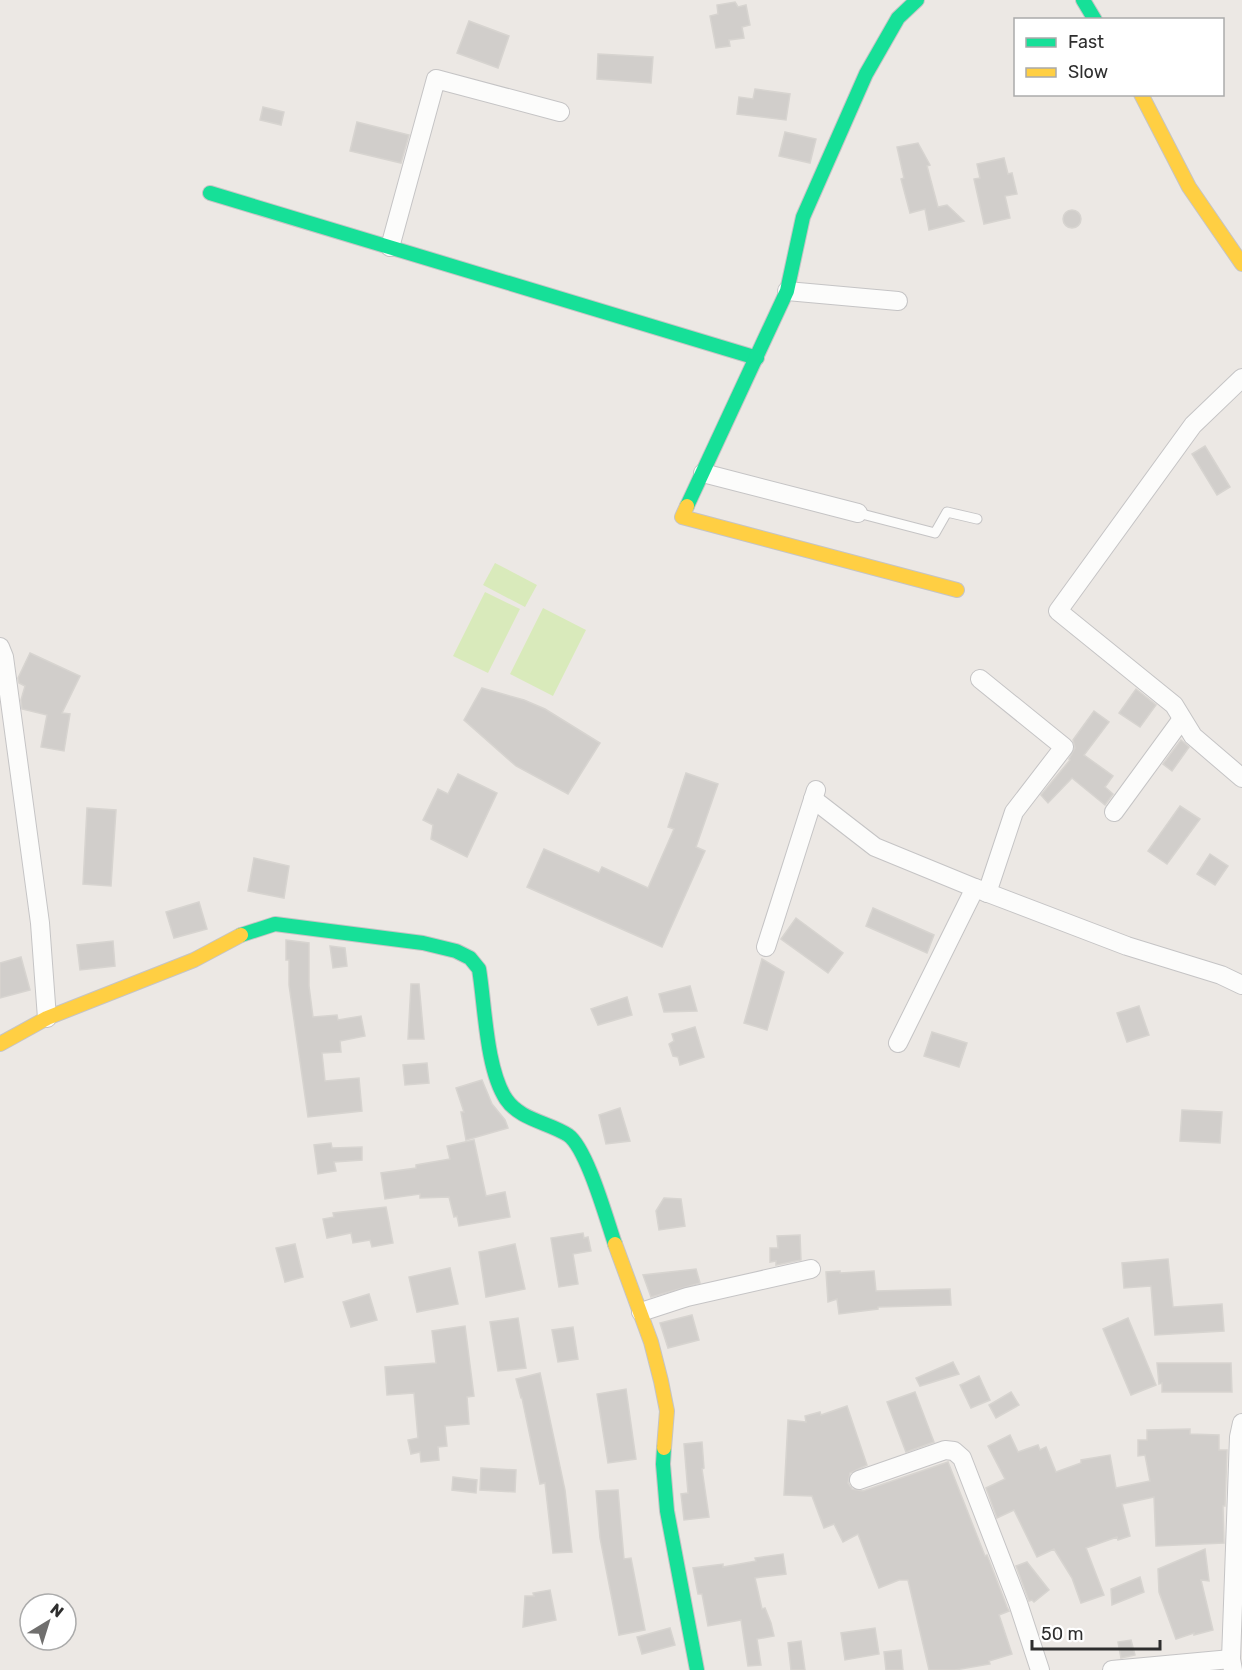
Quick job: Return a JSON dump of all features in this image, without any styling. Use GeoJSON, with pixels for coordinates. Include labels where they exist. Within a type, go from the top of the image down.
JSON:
{"type":"FeatureCollection","features":[{"type":"Feature","properties":{"kind":"street"},"geometry":{"type":"LineString","coordinates":[[917,0],[898,18],[866,74],[803,217],[787,291],[682,517],[957,590]]}},
{"type":"Feature","properties":{"kind":"street"},"geometry":{"type":"LineString","coordinates":[[1083,0],[1094,18]]}},
{"type":"Feature","properties":{"kind":"street"},"geometry":{"type":"LineString","coordinates":[[390,247],[436,79],[560,111]]}},
{"type":"Feature","properties":{"kind":"street"},"geometry":{"type":"LineString","coordinates":[[1142,96],[1189,187],[1242,264]]}},
{"type":"Feature","properties":{"kind":"street"},"geometry":{"type":"LineString","coordinates":[[210,192],[757,358]]}},
{"type":"Feature","properties":{"kind":"street"},"geometry":{"type":"LineString","coordinates":[[787,291],[898,301]]}},
{"type":"Feature","properties":{"kind":"street"},"geometry":{"type":"LineString","coordinates":[[1242,378],[1193,425],[1058,611],[1174,705],[1193,736],[1242,778]]}},
{"type":"Feature","properties":{"kind":"street"},"geometry":{"type":"LineString","coordinates":[[703,474],[858,513]]}},
{"type":"Feature","properties":{"kind":"street"},"geometry":{"type":"LineString","coordinates":[[0,647],[4,657],[40,923],[47,1018]]}},
{"type":"Feature","properties":{"kind":"street"},"geometry":{"type":"LineString","coordinates":[[898,1043],[981,890],[1014,812],[1064,747],[980,679]]}},
{"type":"Feature","properties":{"kind":"street"},"geometry":{"type":"LineString","coordinates":[[1114,812],[1182,718]]}},
{"type":"Feature","properties":{"kind":"street"},"geometry":{"type":"LineString","coordinates":[[766,947],[814,795],[875,847],[1127,946],[1221,975],[1242,985]]}},
{"type":"Feature","properties":{"kind":"street"},"geometry":{"type":"LineString","coordinates":[[0,1044],[47,1018],[194,960],[245,933],[275,924],[423,943],[456,951],[470,958],[479,969],[494,1064],[502,1092],[513,1107],[568,1135],[575,1141],[584,1157],[651,1342],[667,1411],[663,1464],[667,1511],[697,1670]]}},
{"type":"Feature","properties":{"kind":"street"},"geometry":{"type":"LineString","coordinates":[[640,1312],[687,1297],[811,1269]]}},
{"type":"Feature","properties":{"kind":"street"},"geometry":{"type":"LineString","coordinates":[[1112,1670],[1232,1664],[1239,1542],[1239,1437],[1242,1423]]}},
{"type":"Feature","properties":{"kind":"street"},"geometry":{"type":"LineString","coordinates":[[859,1480],[945,1450],[954,1451],[962,1458],[1002,1558],[1040,1670]]}},
{"type":"Feature","properties":{"kind":"lane"},"geometry":{"type":"LineString","coordinates":[[858,513],[935,533],[948,512],[977,519]]}},
{"type":"Feature","properties":{"kind":"green space"},"geometry":{"type":"Polygon","coordinates":[[[495,563],[537,585],[525,607],[483,585],[495,563]]]}},
{"type":"Feature","properties":{"kind":"green space"},"geometry":{"type":"Polygon","coordinates":[[[485,592],[520,609],[488,673],[453,656],[485,592]]]}},
{"type":"Feature","properties":{"kind":"green space"},"geometry":{"type":"Polygon","coordinates":[[[543,608],[586,630],[553,696],[510,674],[543,608]]]}},
{"type":"Feature","properties":{"kind":"building"},"geometry":{"type":"Polygon","coordinates":[[[735,2],[738,7],[746,5],[750,25],[742,27],[744,38],[729,40],[730,46],[716,48],[710,16],[718,14],[717,5],[735,2]]]}},
{"type":"Feature","properties":{"kind":"building"},"geometry":{"type":"Polygon","coordinates":[[[469,21],[509,36],[498,68],[457,53],[469,21]]]}},
{"type":"Feature","properties":{"kind":"building"},"geometry":{"type":"Polygon","coordinates":[[[598,54],[653,57],[651,83],[597,79],[598,54]]]}},
{"type":"Feature","properties":{"kind":"building"},"geometry":{"type":"Polygon","coordinates":[[[755,89],[790,94],[786,120],[737,114],[739,97],[753,99],[755,89]]]}},
{"type":"Feature","properties":{"kind":"building"},"geometry":{"type":"Polygon","coordinates":[[[263,107],[284,112],[281,125],[260,120],[263,107]]]}},
{"type":"Feature","properties":{"kind":"building"},"geometry":{"type":"Polygon","coordinates":[[[357,122],[409,135],[401,163],[350,151],[357,122]]]}},
{"type":"Feature","properties":{"kind":"building"},"geometry":{"type":"Polygon","coordinates":[[[785,132],[816,139],[810,163],[779,156],[785,132]]]}},
{"type":"Feature","properties":{"kind":"building"},"geometry":{"type":"Polygon","coordinates":[[[918,143],[930,165],[927,166],[938,207],[947,205],[964,221],[929,230],[925,209],[910,213],[901,179],[904,178],[897,147],[918,143]]]}},
{"type":"Feature","properties":{"kind":"building"},"geometry":{"type":"Polygon","coordinates":[[[1004,158],[1008,174],[1012,173],[1017,194],[1005,196],[1010,218],[984,224],[974,179],[980,178],[977,164],[1004,158]]]}},
{"type":"Feature","properties":{"kind":"building"},"geometry":{"type":"Polygon","coordinates":[[[1068,210],[1076,210],[1081,215],[1079,226],[1068,228],[1063,223],[1063,215],[1068,210]]]}},
{"type":"Feature","properties":{"kind":"building"},"geometry":{"type":"Polygon","coordinates":[[[1205,446],[1230,487],[1217,495],[1192,454],[1205,446]]]}},
{"type":"Feature","properties":{"kind":"building"},"geometry":{"type":"Polygon","coordinates":[[[30,653],[80,676],[62,713],[70,714],[64,751],[41,747],[47,715],[22,709],[21,700],[25,686],[19,683],[18,678],[30,653]]]}},
{"type":"Feature","properties":{"kind":"building"},"geometry":{"type":"Polygon","coordinates":[[[482,688],[524,700],[545,709],[600,743],[568,794],[516,766],[464,720],[482,688]]]}},
{"type":"Feature","properties":{"kind":"building"},"geometry":{"type":"Polygon","coordinates":[[[1136,689],[1156,705],[1140,727],[1119,713],[1136,689]]]}},
{"type":"Feature","properties":{"kind":"building"},"geometry":{"type":"Polygon","coordinates":[[[1094,711],[1109,722],[1084,755],[1113,776],[1105,787],[1113,794],[1105,805],[1072,778],[1048,803],[1041,795],[1070,760],[1075,748],[1073,740],[1094,711]]]}},
{"type":"Feature","properties":{"kind":"building"},"geometry":{"type":"Polygon","coordinates":[[[1181,740],[1189,747],[1172,771],[1163,764],[1181,740]]]}},
{"type":"Feature","properties":{"kind":"building"},"geometry":{"type":"Polygon","coordinates":[[[686,773],[718,784],[696,847],[705,851],[662,947],[527,887],[544,849],[599,873],[602,867],[648,888],[674,829],[668,827],[686,773]]]}},
{"type":"Feature","properties":{"kind":"building"},"geometry":{"type":"Polygon","coordinates":[[[458,774],[497,793],[467,857],[431,839],[433,825],[423,820],[438,789],[448,794],[458,774]]]}},
{"type":"Feature","properties":{"kind":"building"},"geometry":{"type":"Polygon","coordinates":[[[1180,806],[1200,819],[1167,864],[1148,851],[1180,806]]]}},
{"type":"Feature","properties":{"kind":"building"},"geometry":{"type":"Polygon","coordinates":[[[87,808],[116,810],[111,886],[83,884],[87,808]]]}},
{"type":"Feature","properties":{"kind":"building"},"geometry":{"type":"Polygon","coordinates":[[[1210,854],[1228,866],[1215,885],[1197,874],[1210,854]]]}},
{"type":"Feature","properties":{"kind":"building"},"geometry":{"type":"Polygon","coordinates":[[[254,858],[289,866],[284,898],[248,891],[254,858]]]}},
{"type":"Feature","properties":{"kind":"building"},"geometry":{"type":"Polygon","coordinates":[[[199,902],[207,929],[174,938],[166,912],[199,902]]]}},
{"type":"Feature","properties":{"kind":"building"},"geometry":{"type":"Polygon","coordinates":[[[873,908],[934,935],[927,953],[866,926],[873,908]]]}},
{"type":"Feature","properties":{"kind":"building"},"geometry":{"type":"Polygon","coordinates":[[[796,918],[843,953],[828,973],[781,939],[796,918]]]}},
{"type":"Feature","properties":{"kind":"building"},"geometry":{"type":"Polygon","coordinates":[[[286,940],[309,943],[309,986],[313,1017],[337,1015],[338,1020],[361,1016],[365,1036],[340,1041],[341,1052],[322,1053],[325,1081],[359,1078],[362,1111],[308,1117],[289,985],[286,940]]]}},
{"type":"Feature","properties":{"kind":"building"},"geometry":{"type":"Polygon","coordinates":[[[113,941],[115,966],[80,970],[77,945],[113,941]]]}},
{"type":"Feature","properties":{"kind":"building"},"geometry":{"type":"Polygon","coordinates":[[[330,946],[345,948],[347,966],[333,968],[330,946]]]}},
{"type":"Feature","properties":{"kind":"building"},"geometry":{"type":"Polygon","coordinates":[[[21,957],[30,990],[0,998],[0,963],[21,957]]]}},
{"type":"Feature","properties":{"kind":"building"},"geometry":{"type":"Polygon","coordinates":[[[762,959],[784,972],[767,1030],[744,1023],[762,959]]]}},
{"type":"Feature","properties":{"kind":"building"},"geometry":{"type":"Polygon","coordinates":[[[411,984],[419,984],[424,1039],[408,1039],[411,984]]]}},
{"type":"Feature","properties":{"kind":"building"},"geometry":{"type":"Polygon","coordinates":[[[690,986],[697,1011],[664,1012],[659,994],[690,986]]]}},
{"type":"Feature","properties":{"kind":"building"},"geometry":{"type":"Polygon","coordinates":[[[627,997],[632,1015],[598,1025],[591,1009],[627,997]]]}},
{"type":"Feature","properties":{"kind":"building"},"geometry":{"type":"Polygon","coordinates":[[[1139,1006],[1149,1035],[1127,1042],[1117,1013],[1139,1006]]]}},
{"type":"Feature","properties":{"kind":"building"},"geometry":{"type":"Polygon","coordinates":[[[695,1027],[704,1057],[680,1065],[678,1057],[673,1056],[669,1044],[674,1041],[672,1034],[695,1027]]]}},
{"type":"Feature","properties":{"kind":"building"},"geometry":{"type":"Polygon","coordinates":[[[932,1032],[967,1043],[959,1067],[924,1056],[932,1032]]]}},
{"type":"Feature","properties":{"kind":"building"},"geometry":{"type":"Polygon","coordinates":[[[427,1063],[429,1083],[405,1085],[403,1065],[427,1063]]]}},
{"type":"Feature","properties":{"kind":"building"},"geometry":{"type":"Polygon","coordinates":[[[482,1080],[492,1104],[505,1120],[508,1128],[466,1140],[461,1112],[464,1112],[456,1088],[482,1080]]]}},
{"type":"Feature","properties":{"kind":"building"},"geometry":{"type":"Polygon","coordinates":[[[620,1108],[630,1141],[606,1144],[599,1115],[620,1108]]]}},
{"type":"Feature","properties":{"kind":"building"},"geometry":{"type":"Polygon","coordinates":[[[1182,1110],[1222,1112],[1220,1143],[1180,1141],[1182,1110]]]}},
{"type":"Feature","properties":{"kind":"building"},"geometry":{"type":"Polygon","coordinates":[[[474,1140],[486,1196],[505,1192],[510,1217],[459,1226],[449,1197],[420,1198],[420,1194],[385,1199],[381,1173],[416,1168],[416,1165],[450,1159],[447,1146],[474,1140]]]}},
{"type":"Feature","properties":{"kind":"building"},"geometry":{"type":"Polygon","coordinates":[[[331,1143],[332,1148],[362,1147],[362,1160],[334,1162],[336,1171],[318,1174],[314,1145],[331,1143]]]}},
{"type":"Feature","properties":{"kind":"building"},"geometry":{"type":"Polygon","coordinates":[[[664,1198],[681,1199],[685,1226],[659,1230],[656,1211],[664,1198]]]}},
{"type":"Feature","properties":{"kind":"building"},"geometry":{"type":"Polygon","coordinates":[[[386,1207],[393,1243],[372,1247],[370,1240],[353,1243],[351,1233],[327,1238],[323,1219],[334,1217],[333,1213],[386,1207]]]}},
{"type":"Feature","properties":{"kind":"building"},"geometry":{"type":"Polygon","coordinates":[[[583,1233],[584,1238],[588,1237],[591,1251],[573,1254],[578,1284],[559,1287],[551,1238],[583,1233]]]}},
{"type":"Feature","properties":{"kind":"building"},"geometry":{"type":"Polygon","coordinates":[[[800,1235],[801,1260],[776,1265],[776,1261],[770,1262],[770,1248],[778,1248],[777,1236],[800,1235]]]}},
{"type":"Feature","properties":{"kind":"building"},"geometry":{"type":"Polygon","coordinates":[[[295,1244],[303,1277],[285,1282],[276,1248],[295,1244]]]}},
{"type":"Feature","properties":{"kind":"building"},"geometry":{"type":"Polygon","coordinates":[[[515,1244],[525,1289],[486,1297],[479,1252],[515,1244]]]}},
{"type":"Feature","properties":{"kind":"building"},"geometry":{"type":"Polygon","coordinates":[[[1168,1259],[1173,1307],[1222,1304],[1224,1331],[1155,1335],[1151,1286],[1124,1288],[1122,1263],[1168,1259]]]}},
{"type":"Feature","properties":{"kind":"building"},"geometry":{"type":"Polygon","coordinates":[[[450,1268],[458,1304],[417,1312],[409,1277],[450,1268]]]}},
{"type":"Feature","properties":{"kind":"building"},"geometry":{"type":"Polygon","coordinates":[[[696,1269],[700,1283],[651,1297],[643,1275],[696,1269]]]}},
{"type":"Feature","properties":{"kind":"building"},"geometry":{"type":"Polygon","coordinates":[[[840,1271],[840,1273],[874,1271],[876,1291],[950,1289],[951,1305],[878,1307],[878,1309],[839,1314],[837,1299],[828,1302],[826,1272],[840,1271]]]}},
{"type":"Feature","properties":{"kind":"building"},"geometry":{"type":"Polygon","coordinates":[[[369,1294],[377,1320],[351,1327],[343,1302],[369,1294]]]}},
{"type":"Feature","properties":{"kind":"building"},"geometry":{"type":"Polygon","coordinates":[[[692,1315],[699,1340],[668,1348],[660,1323],[692,1315]]]}},
{"type":"Feature","properties":{"kind":"building"},"geometry":{"type":"Polygon","coordinates":[[[518,1318],[526,1368],[498,1371],[490,1322],[518,1318]]]}},
{"type":"Feature","properties":{"kind":"building"},"geometry":{"type":"Polygon","coordinates":[[[1128,1318],[1156,1385],[1131,1395],[1103,1329],[1128,1318]]]}},
{"type":"Feature","properties":{"kind":"building"},"geometry":{"type":"Polygon","coordinates":[[[465,1326],[474,1396],[467,1397],[469,1424],[445,1426],[447,1446],[438,1447],[439,1460],[421,1462],[420,1452],[411,1454],[408,1440],[418,1438],[414,1393],[387,1395],[385,1367],[436,1363],[432,1331],[465,1326]]]}},
{"type":"Feature","properties":{"kind":"building"},"geometry":{"type":"Polygon","coordinates":[[[573,1327],[578,1359],[558,1362],[552,1330],[573,1327]]]}},
{"type":"Feature","properties":{"kind":"building"},"geometry":{"type":"Polygon","coordinates":[[[953,1362],[959,1374],[920,1386],[916,1378],[953,1362]]]}},
{"type":"Feature","properties":{"kind":"building"},"geometry":{"type":"Polygon","coordinates":[[[1157,1363],[1231,1363],[1232,1392],[1162,1392],[1157,1363]]]}},
{"type":"Feature","properties":{"kind":"building"},"geometry":{"type":"Polygon","coordinates":[[[540,1373],[565,1490],[572,1552],[553,1553],[545,1483],[540,1484],[516,1379],[540,1373]]]}},
{"type":"Feature","properties":{"kind":"building"},"geometry":{"type":"Polygon","coordinates":[[[979,1376],[990,1400],[971,1408],[960,1385],[979,1376]]]}},
{"type":"Feature","properties":{"kind":"building"},"geometry":{"type":"Polygon","coordinates":[[[626,1389],[636,1459],[608,1463],[597,1394],[626,1389]]]}},
{"type":"Feature","properties":{"kind":"building"},"geometry":{"type":"Polygon","coordinates":[[[915,1392],[934,1442],[906,1452],[887,1402],[915,1392]]]}},
{"type":"Feature","properties":{"kind":"building"},"geometry":{"type":"Polygon","coordinates":[[[1011,1392],[1019,1405],[996,1418],[989,1405],[1011,1392]]]}},
{"type":"Feature","properties":{"kind":"building"},"geometry":{"type":"Polygon","coordinates":[[[847,1406],[867,1465],[850,1473],[848,1483],[852,1489],[863,1491],[948,1462],[1009,1611],[999,1615],[1012,1654],[989,1661],[990,1664],[955,1670],[929,1670],[908,1580],[899,1580],[879,1588],[858,1534],[843,1542],[834,1524],[824,1528],[812,1496],[784,1495],[788,1420],[806,1422],[805,1416],[820,1412],[821,1415],[847,1406]]]}},
{"type":"Feature","properties":{"kind":"building"},"geometry":{"type":"Polygon","coordinates":[[[1190,1429],[1190,1434],[1219,1435],[1219,1450],[1227,1450],[1225,1506],[1223,1506],[1224,1543],[1156,1546],[1154,1497],[1122,1504],[1130,1536],[1118,1540],[1117,1537],[1086,1548],[1104,1595],[1081,1603],[1072,1578],[1054,1549],[1037,1557],[1014,1510],[997,1518],[986,1488],[1005,1479],[988,1446],[1010,1435],[1018,1452],[1038,1445],[1040,1450],[1046,1447],[1056,1472],[1081,1463],[1081,1460],[1110,1455],[1116,1488],[1150,1481],[1145,1455],[1138,1456],[1138,1440],[1147,1440],[1147,1430],[1190,1429]]]}},
{"type":"Feature","properties":{"kind":"building"},"geometry":{"type":"Polygon","coordinates":[[[702,1442],[704,1468],[702,1469],[709,1517],[684,1520],[681,1494],[688,1493],[684,1444],[702,1442]]]}},
{"type":"Feature","properties":{"kind":"building"},"geometry":{"type":"Polygon","coordinates":[[[481,1468],[516,1470],[515,1492],[480,1490],[481,1468]]]}},
{"type":"Feature","properties":{"kind":"building"},"geometry":{"type":"Polygon","coordinates":[[[453,1477],[477,1480],[476,1493],[452,1490],[453,1477]]]}},
{"type":"Feature","properties":{"kind":"building"},"geometry":{"type":"Polygon","coordinates":[[[618,1490],[624,1559],[631,1558],[645,1630],[619,1635],[600,1538],[596,1491],[618,1490]]]}},
{"type":"Feature","properties":{"kind":"building"},"geometry":{"type":"Polygon","coordinates":[[[1205,1549],[1209,1581],[1201,1580],[1213,1630],[1176,1639],[1159,1592],[1158,1569],[1205,1549]]]}},
{"type":"Feature","properties":{"kind":"building"},"geometry":{"type":"Polygon","coordinates":[[[783,1554],[786,1574],[755,1578],[762,1609],[765,1608],[774,1636],[757,1639],[761,1665],[748,1666],[741,1620],[708,1626],[702,1594],[698,1594],[693,1568],[723,1564],[723,1567],[756,1561],[755,1558],[783,1554]]]}},
{"type":"Feature","properties":{"kind":"building"},"geometry":{"type":"Polygon","coordinates":[[[1027,1562],[1049,1590],[1034,1602],[1029,1601],[1016,1566],[1027,1562]]]}},
{"type":"Feature","properties":{"kind":"building"},"geometry":{"type":"Polygon","coordinates":[[[1140,1577],[1144,1592],[1112,1605],[1111,1589],[1140,1577]]]}},
{"type":"Feature","properties":{"kind":"building"},"geometry":{"type":"Polygon","coordinates":[[[550,1590],[556,1620],[523,1627],[525,1596],[534,1596],[533,1593],[550,1590]]]}},
{"type":"Feature","properties":{"kind":"building"},"geometry":{"type":"Polygon","coordinates":[[[670,1628],[675,1645],[642,1654],[637,1637],[670,1628]]]}},
{"type":"Feature","properties":{"kind":"building"},"geometry":{"type":"Polygon","coordinates":[[[875,1628],[879,1654],[845,1660],[841,1633],[875,1628]]]}},
{"type":"Feature","properties":{"kind":"building"},"geometry":{"type":"Polygon","coordinates":[[[1131,1640],[1135,1655],[1121,1658],[1118,1642],[1131,1640]]]}},
{"type":"Feature","properties":{"kind":"building"},"geometry":{"type":"Polygon","coordinates":[[[801,1641],[805,1670],[791,1670],[788,1643],[801,1641]]]}},
{"type":"Feature","properties":{"kind":"building"},"geometry":{"type":"Polygon","coordinates":[[[901,1650],[903,1670],[886,1670],[884,1652],[901,1650]]]}},
{"type":"Feature","properties":{"kind":"traffic: fast"},"geometry":{"type":"LineString","coordinates":[[687,506],[787,291],[803,217],[866,74],[898,18],[917,0]]}},
{"type":"Feature","properties":{"kind":"traffic: fast"},"geometry":{"type":"LineString","coordinates":[[1083,0],[1094,18]]}},
{"type":"Feature","properties":{"kind":"traffic: fast"},"geometry":{"type":"LineString","coordinates":[[210,193],[757,358]]}},
{"type":"Feature","properties":{"kind":"traffic: fast"},"geometry":{"type":"LineString","coordinates":[[241,935],[275,924],[423,943],[456,951],[470,958],[479,969],[490,1054],[499,1086],[506,1099],[519,1112],[568,1135],[575,1142],[589,1169],[615,1244]]}},
{"type":"Feature","properties":{"kind":"traffic: fast"},"geometry":{"type":"LineString","coordinates":[[664,1448],[667,1511],[697,1670]]}},
{"type":"Feature","properties":{"kind":"traffic: slow"},"geometry":{"type":"LineString","coordinates":[[1142,96],[1189,187],[1242,264]]}},
{"type":"Feature","properties":{"kind":"traffic: slow"},"geometry":{"type":"LineString","coordinates":[[687,506],[682,517],[957,590]]}},
{"type":"Feature","properties":{"kind":"traffic: slow"},"geometry":{"type":"LineString","coordinates":[[0,1044],[47,1018],[194,960],[241,935]]}},
{"type":"Feature","properties":{"kind":"traffic: slow"},"geometry":{"type":"LineString","coordinates":[[615,1244],[651,1342],[661,1381],[667,1411],[664,1448]]}}]}
